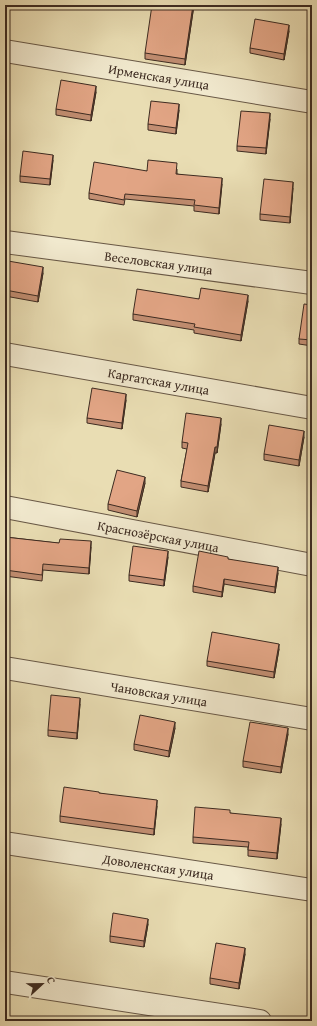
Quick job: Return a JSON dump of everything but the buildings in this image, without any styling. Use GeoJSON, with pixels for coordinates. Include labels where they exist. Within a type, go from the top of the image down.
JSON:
{"type":"FeatureCollection","features":[{"type":"Feature","properties":{"kind":"street","name":"Ирменская улица"},"geometry":{"type":"LineString","coordinates":[[5,51],[312,102]]}},
{"type":"Feature","properties":{"kind":"street","name":"Веселовская улица"},"geometry":{"type":"LineString","coordinates":[[5,242],[312,284]]}},
{"type":"Feature","properties":{"kind":"street","name":"Каргатская улица"},"geometry":{"type":"LineString","coordinates":[[5,354],[312,408]]}},
{"type":"Feature","properties":{"kind":"street","name":"Краснозёрская улица"},"geometry":{"type":"LineString","coordinates":[[5,507],[312,565]]}},
{"type":"Feature","properties":{"kind":"street","name":"Чановская улица"},"geometry":{"type":"LineString","coordinates":[[5,668],[312,719]]}},
{"type":"Feature","properties":{"kind":"street","name":"Доволенская улица"},"geometry":{"type":"LineString","coordinates":[[5,843],[312,890]]}},
{"type":"Feature","properties":{"kind":"street"},"geometry":{"type":"LineString","coordinates":[[5,982],[260,1021]]}}]}
